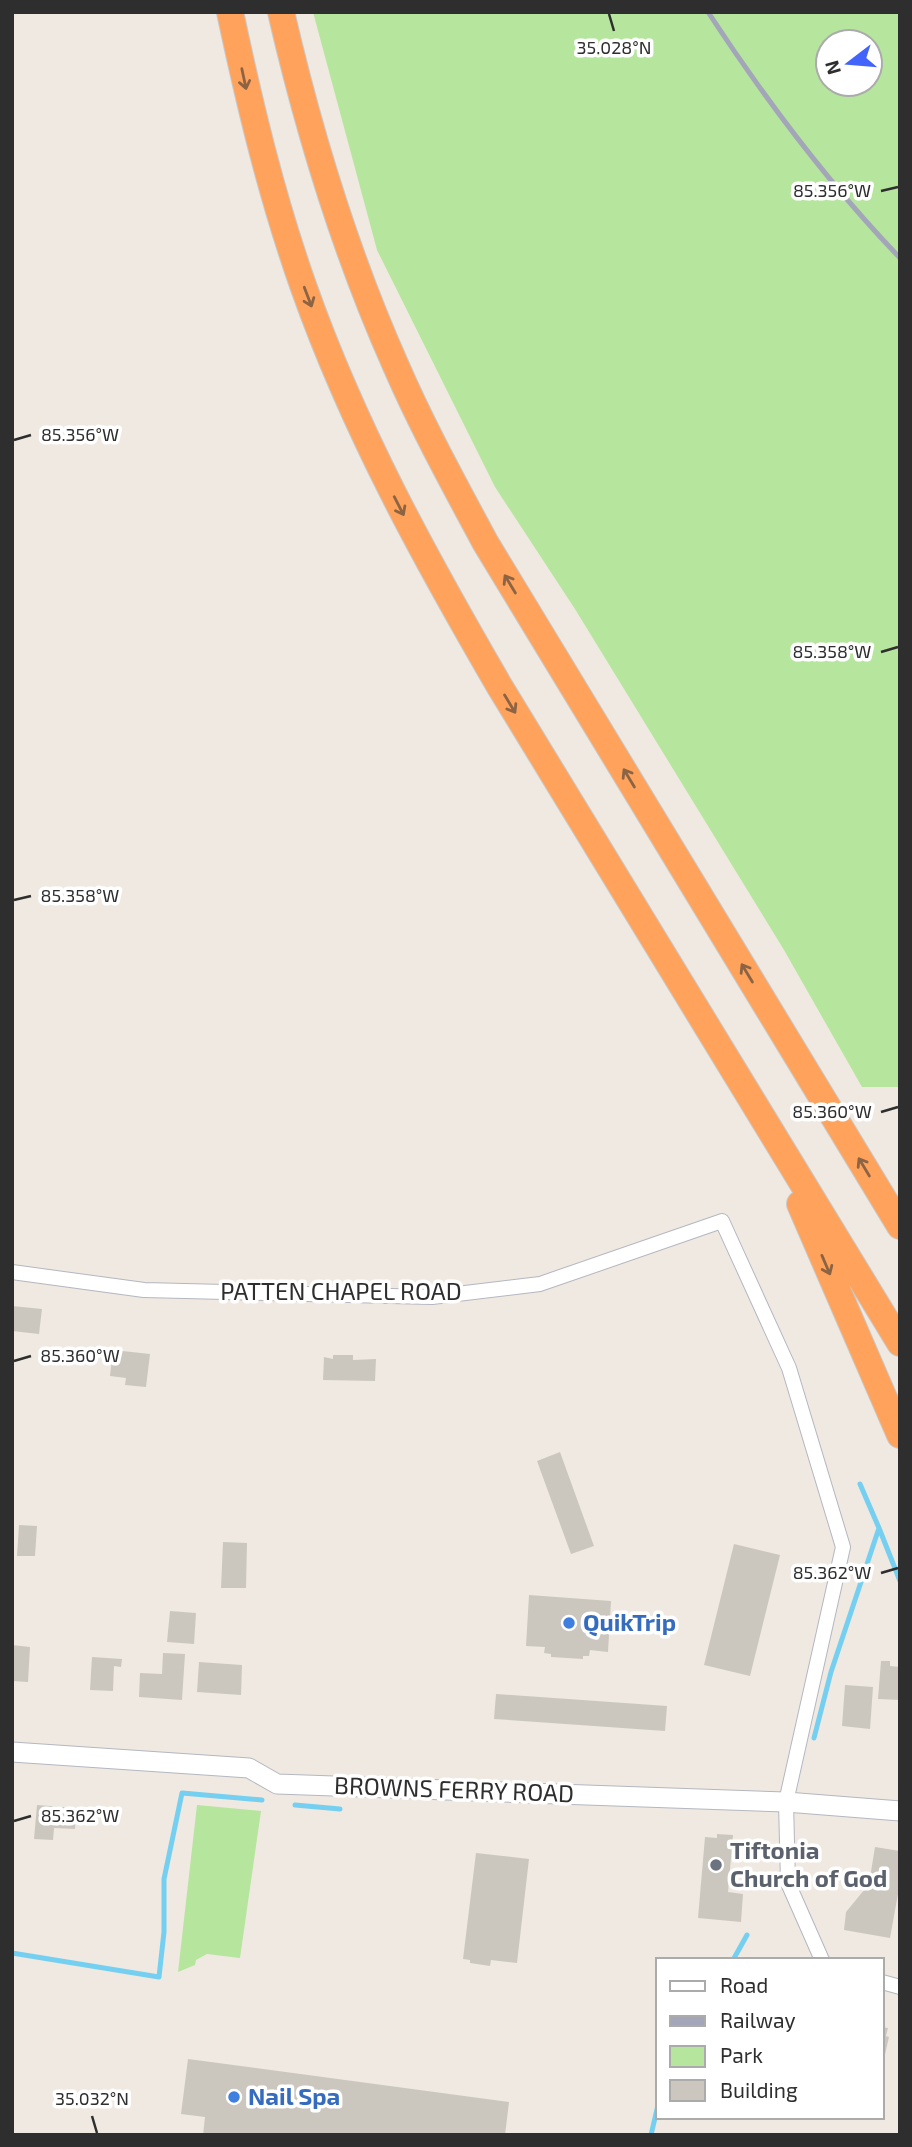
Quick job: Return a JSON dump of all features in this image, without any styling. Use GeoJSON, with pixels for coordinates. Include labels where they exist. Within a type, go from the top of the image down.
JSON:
{"type":"FeatureCollection","features":[{"type":"Feature","properties":{"kind":"highway"},"geometry":{"type":"LineString","coordinates":[[230,12],[248,97],[274,196],[304,288],[363,433],[437,578],[487,665],[900,1343]]}},
{"type":"Feature","properties":{"kind":"highway"},"geometry":{"type":"LineString","coordinates":[[281,12],[301,97],[331,200],[396,366],[435,448],[485,542],[900,1226]]}},
{"type":"Feature","properties":{"kind":"highway"},"geometry":{"type":"LineString","coordinates":[[760,1113],[900,1435]]}},
{"type":"Feature","properties":{"kind":"street","name":"PATTEN CHAPEL ROAD"},"geometry":{"type":"LineString","coordinates":[[12,1272],[144,1290],[432,1297],[540,1284],[722,1221],[789,1368],[843,1547],[786,1802]]}},
{"type":"Feature","properties":{"kind":"street","name":"BROWNS FERRY ROAD"},"geometry":{"type":"LineString","coordinates":[[12,1752],[249,1768],[277,1784],[786,1802],[900,1811]]}},
{"type":"Feature","properties":{"kind":"street"},"geometry":{"type":"LineString","coordinates":[[786,1802],[788,1883],[821,1958]]}},
{"type":"Feature","properties":{"kind":"green space"},"geometry":{"type":"Polygon","coordinates":[[[313,12],[900,12],[900,1087],[862,1087],[784,950],[575,609],[495,487],[377,250],[313,12]]]}},
{"type":"Feature","properties":{"kind":"green space"},"geometry":{"type":"Polygon","coordinates":[[[197,1805],[261,1811],[240,1958],[207,1954],[196,1960],[195,1965],[178,1972],[197,1805]]]}},
{"type":"Feature","properties":{"kind":"building"},"geometry":{"type":"Polygon","coordinates":[[[12,1306],[42,1309],[39,1334],[12,1331],[12,1306]]]}},
{"type":"Feature","properties":{"kind":"building"},"geometry":{"type":"Polygon","coordinates":[[[113,1350],[150,1354],[146,1387],[125,1385],[126,1378],[110,1376],[113,1350]]]}},
{"type":"Feature","properties":{"kind":"building"},"geometry":{"type":"Polygon","coordinates":[[[333,1355],[353,1355],[353,1360],[376,1359],[375,1381],[323,1380],[324,1357],[333,1359],[333,1355]]]}},
{"type":"Feature","properties":{"kind":"building","name":"QuikTrip"},"geometry":{"type":"Polygon","coordinates":[[[560,1452],[594,1546],[571,1554],[537,1461],[560,1452]]]}},
{"type":"Feature","properties":{"kind":"building"},"geometry":{"type":"Polygon","coordinates":[[[19,1525],[37,1526],[35,1556],[17,1556],[19,1525]]]}},
{"type":"Feature","properties":{"kind":"building"},"geometry":{"type":"Polygon","coordinates":[[[223,1542],[247,1543],[246,1588],[221,1588],[223,1542]]]}},
{"type":"Feature","properties":{"kind":"building"},"geometry":{"type":"Polygon","coordinates":[[[734,1544],[780,1555],[750,1676],[704,1665],[734,1544]]]}},
{"type":"Feature","properties":{"kind":"building","name":"QuikTrip"},"geometry":{"type":"Polygon","coordinates":[[[529,1595],[611,1601],[608,1652],[590,1650],[589,1656],[583,1656],[583,1659],[551,1657],[551,1654],[544,1653],[545,1647],[526,1646],[529,1595]]]}},
{"type":"Feature","properties":{"kind":"building"},"geometry":{"type":"Polygon","coordinates":[[[170,1611],[196,1613],[194,1644],[167,1642],[170,1611]]]}},
{"type":"Feature","properties":{"kind":"building"},"geometry":{"type":"Polygon","coordinates":[[[12,1645],[30,1647],[28,1682],[12,1681],[12,1645]]]}},
{"type":"Feature","properties":{"kind":"building"},"geometry":{"type":"Polygon","coordinates":[[[163,1653],[185,1654],[182,1700],[139,1697],[140,1673],[162,1674],[163,1653]]]}},
{"type":"Feature","properties":{"kind":"building"},"geometry":{"type":"Polygon","coordinates":[[[92,1657],[122,1659],[121,1667],[114,1666],[113,1691],[90,1690],[92,1657]]]}},
{"type":"Feature","properties":{"kind":"building"},"geometry":{"type":"Polygon","coordinates":[[[881,1661],[890,1661],[890,1666],[900,1667],[900,1700],[878,1699],[881,1661]]]}},
{"type":"Feature","properties":{"kind":"building"},"geometry":{"type":"Polygon","coordinates":[[[199,1662],[242,1665],[241,1695],[197,1692],[199,1662]]]}},
{"type":"Feature","properties":{"kind":"building"},"geometry":{"type":"Polygon","coordinates":[[[845,1685],[873,1687],[870,1729],[842,1726],[845,1685]]]}},
{"type":"Feature","properties":{"kind":"building","name":"QuikTrip"},"geometry":{"type":"Polygon","coordinates":[[[496,1694],[667,1706],[665,1731],[494,1719],[496,1694]]]}},
{"type":"Feature","properties":{"kind":"building"},"geometry":{"type":"Polygon","coordinates":[[[37,1805],[76,1808],[75,1829],[54,1828],[53,1840],[34,1839],[37,1805]]]}},
{"type":"Feature","properties":{"kind":"building","name":"Tiftonia Church of God"},"geometry":{"type":"Polygon","coordinates":[[[717,1834],[733,1835],[728,1892],[743,1894],[741,1922],[698,1918],[705,1837],[717,1838],[717,1834]]]}},
{"type":"Feature","properties":{"kind":"building"},"geometry":{"type":"Polygon","coordinates":[[[875,1847],[900,1851],[900,1883],[890,1938],[844,1930],[846,1912],[869,1884],[875,1847]]]}},
{"type":"Feature","properties":{"kind":"building"},"geometry":{"type":"Polygon","coordinates":[[[476,1853],[529,1859],[517,1963],[491,1960],[490,1966],[470,1963],[470,1960],[463,1959],[476,1853]]]}},
{"type":"Feature","properties":{"kind":"building"},"geometry":{"type":"Polygon","coordinates":[[[884,2027],[888,2028],[886,2036],[889,2037],[884,2059],[884,2027]]]}},
{"type":"Feature","properties":{"kind":"building"},"geometry":{"type":"Polygon","coordinates":[[[188,2059],[509,2102],[505,2135],[203,2135],[205,2117],[181,2114],[188,2059]]]}},
{"type":"Feature","properties":{"kind":"waterway"},"geometry":{"type":"LineString","coordinates":[[814,1738],[831,1672],[879,1528],[860,1484]]}},
{"type":"Feature","properties":{"kind":"waterway"},"geometry":{"type":"LineString","coordinates":[[879,1528],[900,1581]]}},
{"type":"Feature","properties":{"kind":"waterway"},"geometry":{"type":"LineString","coordinates":[[12,1953],[159,1977],[164,1932],[164,1879],[182,1793],[262,1800]]}},
{"type":"Feature","properties":{"kind":"waterway"},"geometry":{"type":"LineString","coordinates":[[295,1805],[340,1809]]}},
{"type":"Feature","properties":{"kind":"waterway"},"geometry":{"type":"LineString","coordinates":[[734,1958],[747,1935]]}},
{"type":"Feature","properties":{"kind":"waterway"},"geometry":{"type":"LineString","coordinates":[[651,2135],[656,2114]]}},
{"type":"Feature","properties":{"kind":"railway"},"geometry":{"type":"LineString","coordinates":[[708,12],[798,140],[900,258]]}},
{"type":"Feature","properties":{"kind":"place","name":"QuikTrip"},"geometry":{"type":"Point","coordinates":[569,1623]}},
{"type":"Feature","properties":{"kind":"place","name":"Tiftonia Church of God"},"geometry":{"type":"Point","coordinates":[716,1865]}},
{"type":"Feature","properties":{"kind":"place","name":"Nail Spa"},"geometry":{"type":"Point","coordinates":[234,2097]}}]}
